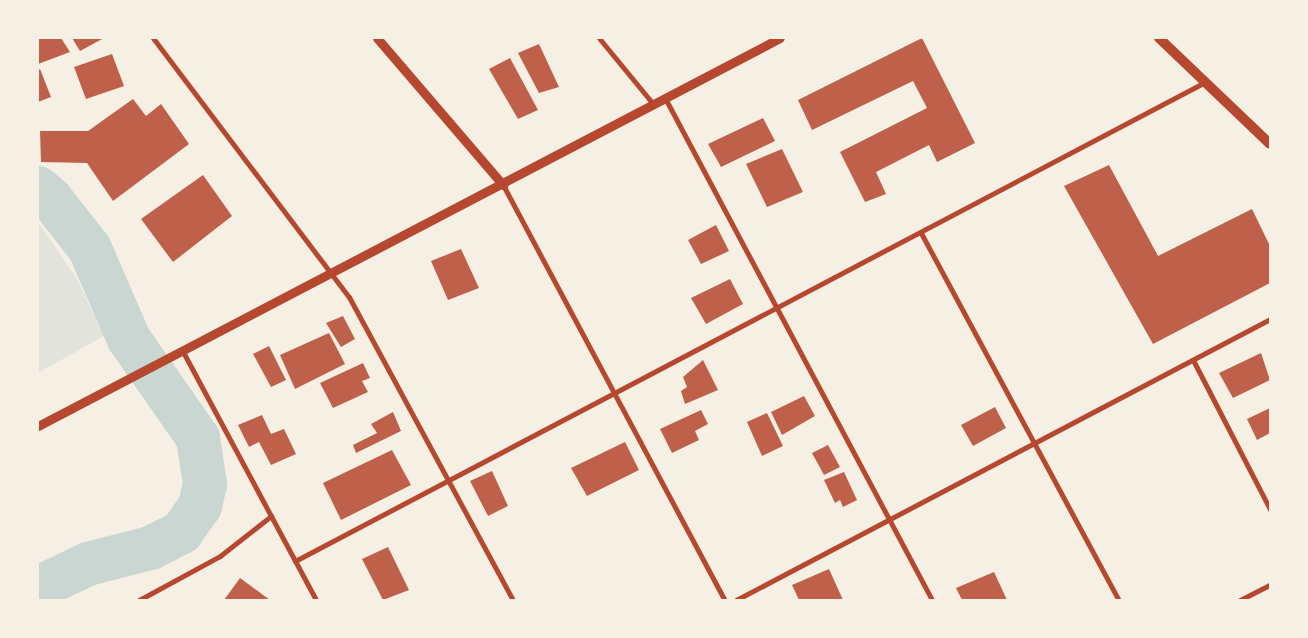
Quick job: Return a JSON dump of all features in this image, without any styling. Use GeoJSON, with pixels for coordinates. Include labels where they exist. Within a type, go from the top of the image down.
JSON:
{"type":"FeatureCollection","features":[{"type":"Feature","properties":{"kind":"main road"},"geometry":{"type":"LineString","coordinates":[[1159,38],[1270,144]]}},
{"type":"Feature","properties":{"kind":"street"},"geometry":{"type":"LineString","coordinates":[[153,38],[329,274],[349,297],[450,480],[512,600]]}},
{"type":"Feature","properties":{"kind":"street"},"geometry":{"type":"LineString","coordinates":[[377,38],[502,185],[725,600]]}},
{"type":"Feature","properties":{"kind":"street"},"geometry":{"type":"LineString","coordinates":[[599,38],[654,104]]}},
{"type":"Feature","properties":{"kind":"street"},"geometry":{"type":"LineString","coordinates":[[38,426],[181,349],[502,185],[780,38]]}},
{"type":"Feature","properties":{"kind":"street"},"geometry":{"type":"LineString","coordinates":[[295,561],[1206,82]]}},
{"type":"Feature","properties":{"kind":"street"},"geometry":{"type":"LineString","coordinates":[[665,98],[932,600]]}},
{"type":"Feature","properties":{"kind":"street"},"geometry":{"type":"LineString","coordinates":[[921,233],[1118,600]]}},
{"type":"Feature","properties":{"kind":"street"},"geometry":{"type":"LineString","coordinates":[[736,600],[1270,318]]}},
{"type":"Feature","properties":{"kind":"street"},"geometry":{"type":"LineString","coordinates":[[181,349],[316,600]]}},
{"type":"Feature","properties":{"kind":"street"},"geometry":{"type":"LineString","coordinates":[[1193,360],[1270,509]]}},
{"type":"Feature","properties":{"kind":"street"},"geometry":{"type":"LineString","coordinates":[[139,600],[220,556],[271,516]]}},
{"type":"Feature","properties":{"kind":"street"},"geometry":{"type":"LineString","coordinates":[[1240,600],[1270,585]]}},
{"type":"Feature","properties":{"kind":"shaded area"},"geometry":{"type":"Polygon","coordinates":[[[38,222],[77,279],[104,336],[38,373],[38,222]]]}},
{"type":"Feature","properties":{"kind":"building"},"geometry":{"type":"Polygon","coordinates":[[[38,38],[61,38],[70,52],[38,64],[38,38]]]}},
{"type":"Feature","properties":{"kind":"building"},"geometry":{"type":"Polygon","coordinates":[[[72,38],[104,38],[80,51],[72,38]]]}},
{"type":"Feature","properties":{"kind":"building"},"geometry":{"type":"Polygon","coordinates":[[[922,38],[975,143],[937,162],[929,145],[876,172],[886,194],[865,202],[840,152],[927,108],[913,81],[812,130],[798,100],[922,38]]]}},
{"type":"Feature","properties":{"kind":"building"},"geometry":{"type":"Polygon","coordinates":[[[539,44],[559,87],[539,93],[518,53],[539,44]]]}},
{"type":"Feature","properties":{"kind":"building"},"geometry":{"type":"Polygon","coordinates":[[[112,54],[124,86],[86,99],[74,67],[112,54]]]}},
{"type":"Feature","properties":{"kind":"building"},"geometry":{"type":"Polygon","coordinates":[[[510,58],[538,110],[518,119],[489,69],[510,58]]]}},
{"type":"Feature","properties":{"kind":"building"},"geometry":{"type":"Polygon","coordinates":[[[40,69],[51,97],[38,102],[38,71],[40,69]]]}},
{"type":"Feature","properties":{"kind":"building"},"geometry":{"type":"Polygon","coordinates":[[[133,99],[146,116],[161,104],[189,144],[113,201],[87,163],[41,162],[40,131],[88,131],[133,99]]]}},
{"type":"Feature","properties":{"kind":"building"},"geometry":{"type":"Polygon","coordinates":[[[763,118],[775,141],[721,167],[708,144],[763,118]]]}},
{"type":"Feature","properties":{"kind":"building"},"geometry":{"type":"Polygon","coordinates":[[[782,149],[803,192],[767,207],[746,164],[782,149]]]}},
{"type":"Feature","properties":{"kind":"building"},"geometry":{"type":"Polygon","coordinates":[[[1109,165],[1158,256],[1252,209],[1270,246],[1270,283],[1153,344],[1064,186],[1109,165]]]}},
{"type":"Feature","properties":{"kind":"building"},"geometry":{"type":"Polygon","coordinates":[[[203,175],[232,216],[173,262],[141,219],[203,175]]]}},
{"type":"Feature","properties":{"kind":"building"},"geometry":{"type":"Polygon","coordinates":[[[716,225],[729,251],[701,264],[688,240],[716,225]]]}},
{"type":"Feature","properties":{"kind":"building"},"geometry":{"type":"Polygon","coordinates":[[[461,249],[479,288],[448,300],[431,261],[461,249]]]}},
{"type":"Feature","properties":{"kind":"building"},"geometry":{"type":"Polygon","coordinates":[[[730,279],[743,304],[706,324],[691,298],[730,279]]]}},
{"type":"Feature","properties":{"kind":"building"},"geometry":{"type":"Polygon","coordinates":[[[343,316],[355,339],[341,347],[326,323],[343,316]]]}},
{"type":"Feature","properties":{"kind":"building"},"geometry":{"type":"Polygon","coordinates":[[[329,333],[345,364],[295,389],[280,355],[329,333]]]}},
{"type":"Feature","properties":{"kind":"building"},"geometry":{"type":"Polygon","coordinates":[[[269,346],[286,380],[271,387],[253,354],[269,346]]]}},
{"type":"Feature","properties":{"kind":"building"},"geometry":{"type":"Polygon","coordinates":[[[1261,353],[1270,380],[1233,398],[1219,373],[1261,353]]]}},
{"type":"Feature","properties":{"kind":"building"},"geometry":{"type":"Polygon","coordinates":[[[703,360],[718,390],[685,404],[681,391],[687,387],[683,377],[703,360]]]}},
{"type":"Feature","properties":{"kind":"building"},"geometry":{"type":"Polygon","coordinates":[[[363,363],[370,378],[362,381],[368,392],[333,408],[320,383],[363,363]]]}},
{"type":"Feature","properties":{"kind":"building"},"geometry":{"type":"Polygon","coordinates":[[[804,396],[815,416],[782,435],[771,412],[804,396]]]}},
{"type":"Feature","properties":{"kind":"building"},"geometry":{"type":"Polygon","coordinates":[[[995,407],[1006,428],[973,446],[961,425],[995,407]]]}},
{"type":"Feature","properties":{"kind":"building"},"geometry":{"type":"Polygon","coordinates":[[[1270,408],[1270,433],[1257,440],[1247,419],[1270,408]]]}},
{"type":"Feature","properties":{"kind":"building"},"geometry":{"type":"Polygon","coordinates":[[[701,410],[708,424],[695,431],[699,440],[672,453],[660,429],[701,410]]]}},
{"type":"Feature","properties":{"kind":"building"},"geometry":{"type":"Polygon","coordinates":[[[393,412],[401,431],[356,453],[353,445],[377,433],[371,424],[393,412]]]}},
{"type":"Feature","properties":{"kind":"building"},"geometry":{"type":"Polygon","coordinates":[[[767,413],[783,446],[762,456],[747,422],[767,413]]]}},
{"type":"Feature","properties":{"kind":"building"},"geometry":{"type":"Polygon","coordinates":[[[262,415],[271,434],[284,429],[296,454],[271,465],[259,442],[249,447],[238,425],[262,415]]]}},
{"type":"Feature","properties":{"kind":"building"},"geometry":{"type":"Polygon","coordinates":[[[625,442],[639,470],[587,496],[571,468],[625,442]]]}},
{"type":"Feature","properties":{"kind":"building"},"geometry":{"type":"Polygon","coordinates":[[[828,445],[840,467],[824,475],[812,453],[828,445]]]}},
{"type":"Feature","properties":{"kind":"building"},"geometry":{"type":"Polygon","coordinates":[[[392,450],[411,485],[341,520],[323,483],[392,450]]]}},
{"type":"Feature","properties":{"kind":"building"},"geometry":{"type":"Polygon","coordinates":[[[492,471],[508,506],[488,516],[470,481],[492,471]]]}},
{"type":"Feature","properties":{"kind":"building"},"geometry":{"type":"Polygon","coordinates":[[[844,472],[857,500],[843,507],[840,500],[835,503],[824,480],[844,472]]]}},
{"type":"Feature","properties":{"kind":"building"},"geometry":{"type":"Polygon","coordinates":[[[388,547],[409,590],[383,600],[362,559],[388,547]]]}},
{"type":"Feature","properties":{"kind":"building"},"geometry":{"type":"Polygon","coordinates":[[[829,569],[843,600],[799,600],[792,585],[829,569]]]}},
{"type":"Feature","properties":{"kind":"building"},"geometry":{"type":"Polygon","coordinates":[[[994,572],[1007,600],[962,600],[956,588],[994,572]]]}},
{"type":"Feature","properties":{"kind":"building"},"geometry":{"type":"Polygon","coordinates":[[[240,578],[270,600],[224,600],[240,578]]]}},
{"type":"Feature","properties":{"kind":"waterway"},"geometry":{"type":"LineString","coordinates":[[38,188],[51,199],[90,249],[129,339],[198,438],[205,484],[200,506],[182,532],[150,548],[88,564],[38,588]]}}]}
